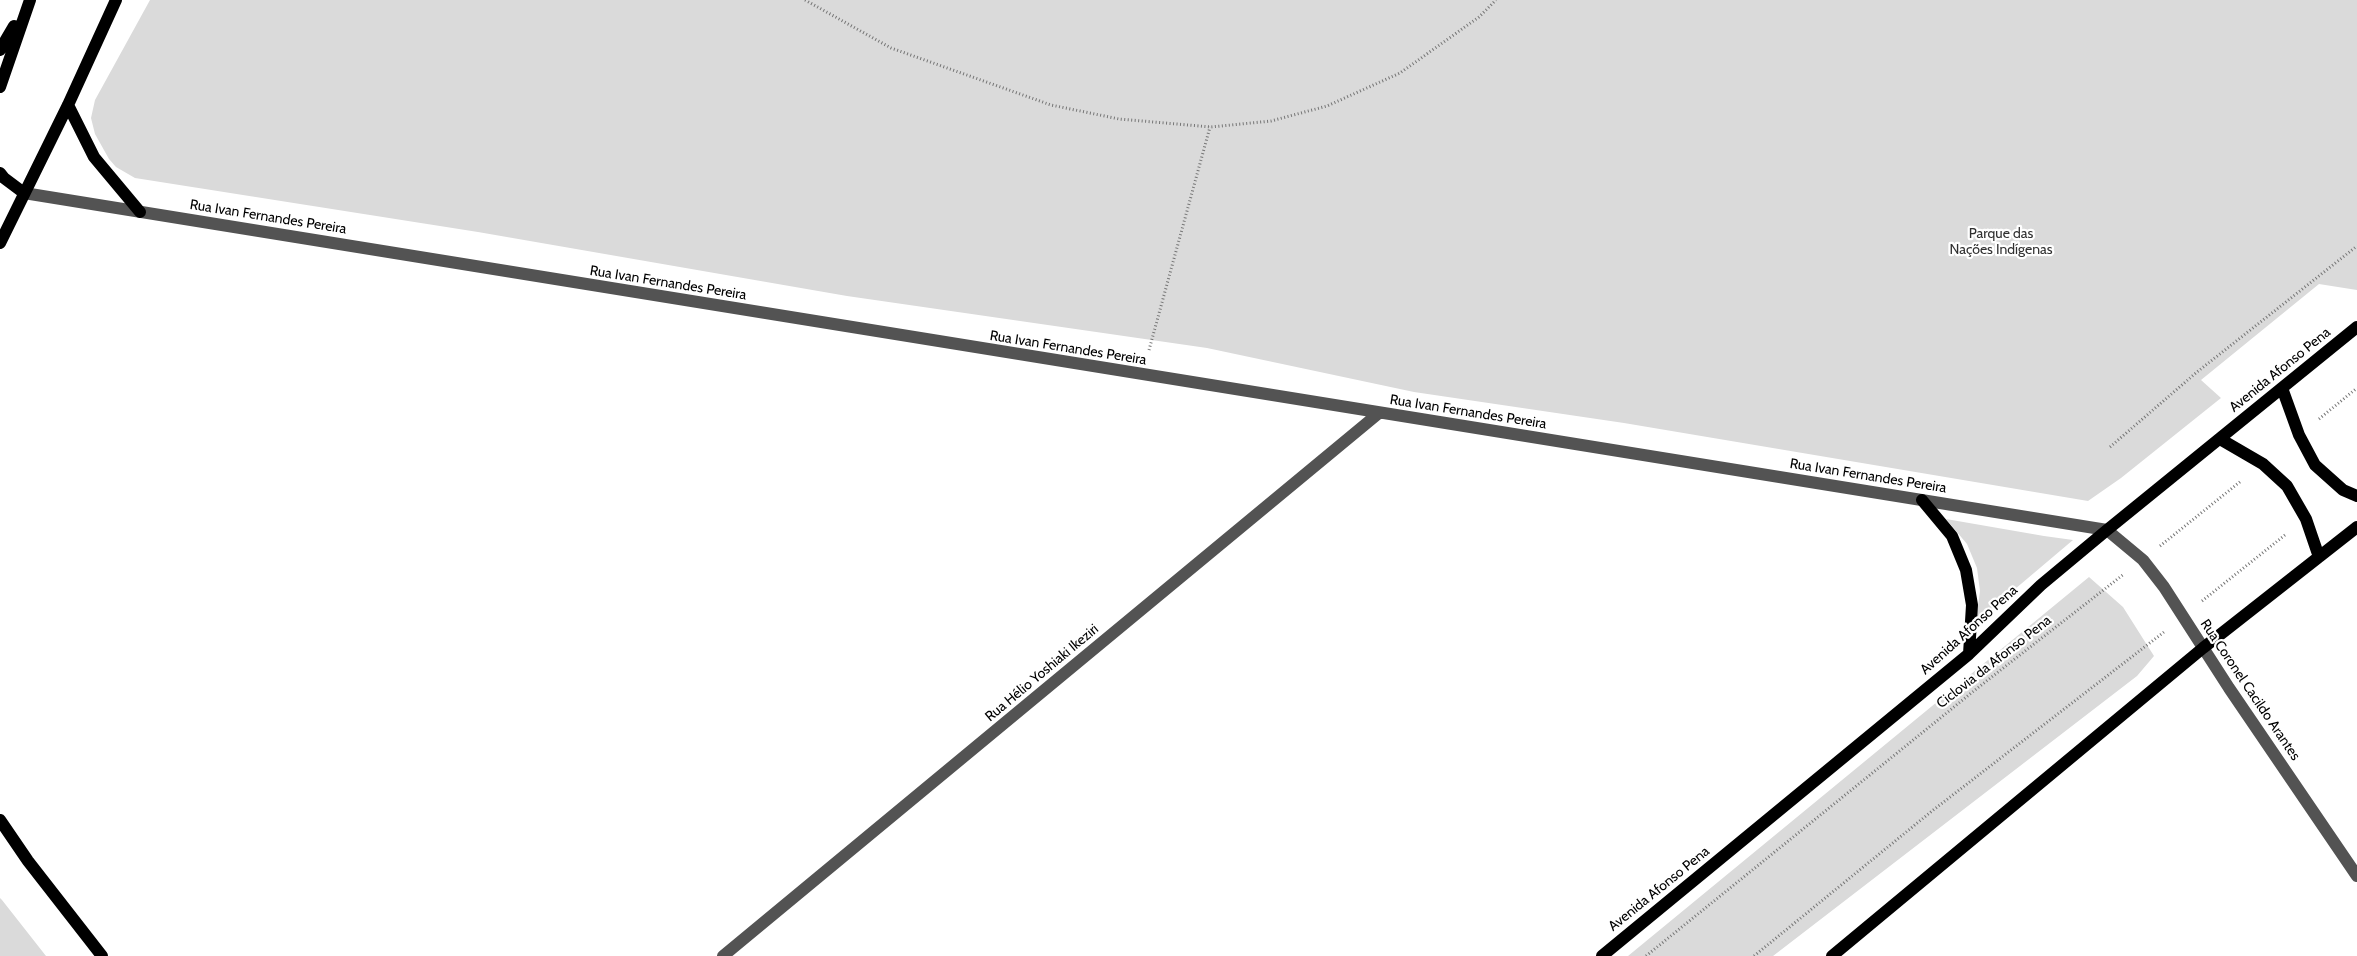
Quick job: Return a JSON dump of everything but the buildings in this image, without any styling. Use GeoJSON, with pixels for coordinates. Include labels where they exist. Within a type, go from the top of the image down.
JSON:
{"type":"FeatureCollection","features":[{"type":"Feature","properties":{"kind":"main road"},"geometry":{"type":"LineString","coordinates":[[0,50],[30,0]]}},
{"type":"Feature","properties":{"kind":"main road"},"geometry":{"type":"LineString","coordinates":[[0,87],[30,0]]}},
{"type":"Feature","properties":{"kind":"main road"},"geometry":{"type":"LineString","coordinates":[[0,243],[68,105],[116,0]]}},
{"type":"Feature","properties":{"kind":"main road"},"geometry":{"type":"LineString","coordinates":[[68,105],[94,157],[140,212]]}},
{"type":"Feature","properties":{"kind":"main road"},"geometry":{"type":"LineString","coordinates":[[0,173],[24,193]]}},
{"type":"Feature","properties":{"kind":"main road","name":"Avenida Afonso Pena"},"geometry":{"type":"LineString","coordinates":[[1602,956],[1970,654],[2041,585],[2107,530],[2357,327]]}},
{"type":"Feature","properties":{"kind":"main road"},"geometry":{"type":"LineString","coordinates":[[2282,388],[2299,435],[2315,465],[2343,490],[2357,496]]}},
{"type":"Feature","properties":{"kind":"main road"},"geometry":{"type":"LineString","coordinates":[[2220,439],[2263,464],[2287,486],[2306,519],[2319,557]]}},
{"type":"Feature","properties":{"kind":"main road"},"geometry":{"type":"LineString","coordinates":[[1922,500],[1952,536],[1966,570],[1972,605],[1970,654]]}},
{"type":"Feature","properties":{"kind":"main road"},"geometry":{"type":"LineString","coordinates":[[1832,956],[2203,648],[2357,527]]}},
{"type":"Feature","properties":{"kind":"main road"},"geometry":{"type":"LineString","coordinates":[[0,820],[28,861],[102,956]]}},
{"type":"Feature","properties":{"kind":"street","name":"Rua Ivan Fernandes Pereira"},"geometry":{"type":"LineString","coordinates":[[24,193],[2107,530]]}},
{"type":"Feature","properties":{"kind":"street","name":"Rua Hélio Yoshiaki Ikeziri"},"geometry":{"type":"LineString","coordinates":[[723,956],[1379,413]]}},
{"type":"Feature","properties":{"kind":"street","name":"Rua Coronel Cacildo Arantes"},"geometry":{"type":"LineString","coordinates":[[2107,530],[2143,560],[2183,616],[2357,876]]}},
{"type":"Feature","properties":{"kind":"path"},"geometry":{"type":"LineString","coordinates":[[805,0],[891,48],[1051,105],[1119,119],[1210,127],[1270,121],[1327,106],[1352,95],[1400,73],[1480,17],[1496,0]]}},
{"type":"Feature","properties":{"kind":"path"},"geometry":{"type":"LineString","coordinates":[[1142,375],[1210,127]]}},
{"type":"Feature","properties":{"kind":"path"},"geometry":{"type":"LineString","coordinates":[[2110,446],[2197,372],[2357,246]]}},
{"type":"Feature","properties":{"kind":"path"},"geometry":{"type":"LineString","coordinates":[[2299,435],[2357,388]]}},
{"type":"Feature","properties":{"kind":"path","name":"Ciclovia da Afonso Pena"},"geometry":{"type":"LineString","coordinates":[[1646,956],[1975,690],[2263,464]]}},
{"type":"Feature","properties":{"kind":"path"},"geometry":{"type":"LineString","coordinates":[[1754,956],[1932,811],[2306,519]]}},
{"type":"Feature","properties":{"kind":"green space","name":"Parque das Nações Indígenas"},"geometry":{"type":"Polygon","coordinates":[[[150,0],[2357,0],[2357,290],[2319,284],[2201,380],[2221,398],[2121,478],[2088,501],[1624,423],[1414,392],[1207,348],[847,296],[478,232],[135,178],[116,167],[109,159],[95,134],[91,118],[95,100],[150,0]]]}},
{"type":"Feature","properties":{"kind":"green space"},"geometry":{"type":"Polygon","coordinates":[[[1946,519],[2073,540],[1976,622],[1980,591],[1977,568],[1967,544],[1946,519]]]}},
{"type":"Feature","properties":{"kind":"green space"},"geometry":{"type":"Polygon","coordinates":[[[2089,577],[2123,607],[2154,656],[2137,676],[1773,956],[1628,956],[2089,577]]]}},
{"type":"Feature","properties":{"kind":"green space"},"geometry":{"type":"Polygon","coordinates":[[[0,898],[2,900],[46,956],[0,956],[0,898]]]}}]}
